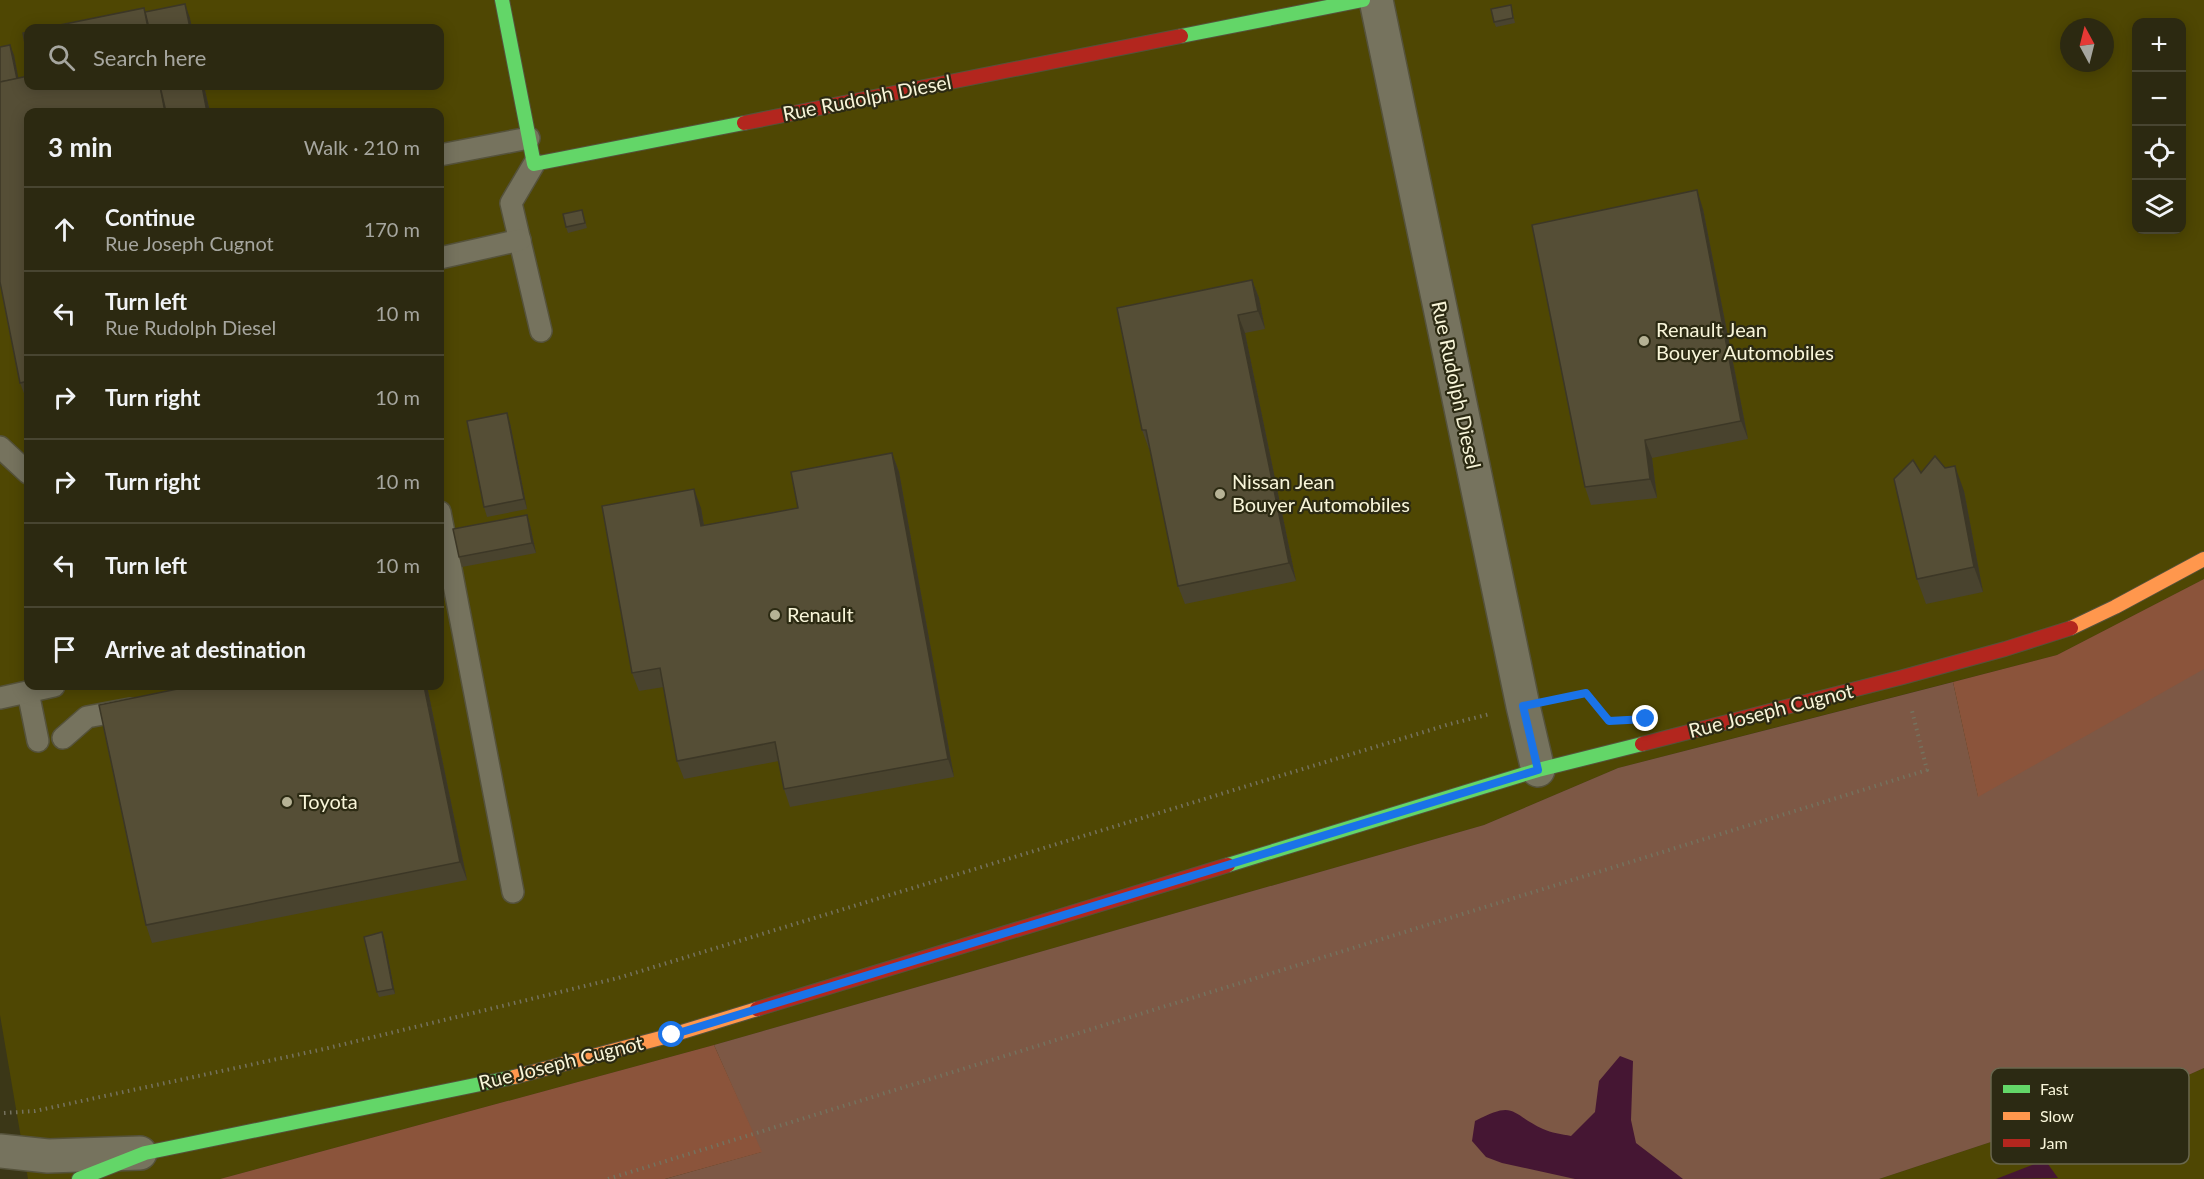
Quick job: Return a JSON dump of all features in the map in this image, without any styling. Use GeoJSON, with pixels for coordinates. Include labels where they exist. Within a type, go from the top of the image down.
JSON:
{"type":"FeatureCollection","features":[{"type":"Feature","properties":{"kind":"street"},"geometry":{"type":"LineString","coordinates":[[502,0],[534,164]]}},
{"type":"Feature","properties":{"kind":"street","name":"Rue Rudolph Diesel"},"geometry":{"type":"LineString","coordinates":[[534,164],[1363,0]]}},
{"type":"Feature","properties":{"kind":"street","name":"Rue Rudolph Diesel"},"geometry":{"type":"LineString","coordinates":[[1376,0],[1538,770]]}},
{"type":"Feature","properties":{"kind":"street","name":"Rue Joseph Cugnot"},"geometry":{"type":"LineString","coordinates":[[79,1179],[145,1153],[504,1079],[672,1035],[1538,770],[1903,677],[2065,631],[2115,608],[2204,559]]}},
{"type":"Feature","properties":{"kind":"street","name":"Rue Joseph Cugnot"},"geometry":{"type":"LineString","coordinates":[[0,1150],[48,1156],[145,1153]]}},
{"type":"Feature","properties":{"kind":"lane"},"geometry":{"type":"LineString","coordinates":[[444,154],[529,138]]}},
{"type":"Feature","properties":{"kind":"lane"},"geometry":{"type":"LineString","coordinates":[[534,164],[511,203],[541,331]]}},
{"type":"Feature","properties":{"kind":"lane"},"geometry":{"type":"LineString","coordinates":[[444,257],[520,240]]}},
{"type":"Feature","properties":{"kind":"lane"},"geometry":{"type":"LineString","coordinates":[[0,447],[24,469]]}},
{"type":"Feature","properties":{"kind":"lane"},"geometry":{"type":"LineString","coordinates":[[444,543],[513,892]]}},
{"type":"Feature","properties":{"kind":"lane"},"geometry":{"type":"LineString","coordinates":[[0,698],[37,690]]}},
{"type":"Feature","properties":{"kind":"lane"},"geometry":{"type":"LineString","coordinates":[[28,692],[38,741]]}},
{"type":"Feature","properties":{"kind":"lane"},"geometry":{"type":"LineString","coordinates":[[63,738],[87,717],[151,704]]}},
{"type":"Feature","properties":{"kind":"path"},"geometry":{"type":"LineString","coordinates":[[608,1179],[1927,770],[1903,677]]}},
{"type":"Feature","properties":{"kind":"path"},"geometry":{"type":"LineString","coordinates":[[0,1113],[35,1111],[324,1049],[618,978],[1450,724],[1523,706],[1586,693],[1609,721]]}},
{"type":"Feature","properties":{"kind":"shaded area"},"geometry":{"type":"Polygon","coordinates":[[[0,0],[2204,0],[2204,579],[2057,655],[1618,768],[1484,825],[714,1045],[220,1179],[28,1179],[0,1015],[0,0]]]}},
{"type":"Feature","properties":{"kind":"shaded area"},"geometry":{"type":"Polygon","coordinates":[[[2204,579],[2204,669],[1978,797],[1953,682],[2057,655],[2204,579]]]}},
{"type":"Feature","properties":{"kind":"shaded area"},"geometry":{"type":"Polygon","coordinates":[[[2204,665],[2204,1068],[2189,1075],[2189,1068],[1991,1068],[1991,1142],[1879,1179],[665,1179],[761,1152],[714,1045],[1484,825],[1618,768],[1953,682],[1978,796],[2204,665]]]}},
{"type":"Feature","properties":{"kind":"shaded area"},"geometry":{"type":"Polygon","coordinates":[[[714,1045],[762,1152],[665,1179],[220,1179],[714,1045]]]}},
{"type":"Feature","properties":{"kind":"shaded area"},"geometry":{"type":"Polygon","coordinates":[[[1620,1056],[1633,1061],[1631,1120],[1636,1143],[1683,1179],[1575,1179],[1502,1163],[1486,1157],[1472,1141],[1475,1121],[1506,1110],[1546,1130],[1571,1136],[1595,1112],[1599,1081],[1620,1056]]]}},
{"type":"Feature","properties":{"kind":"shaded area"},"geometry":{"type":"Polygon","coordinates":[[[2204,1068],[2204,1179],[1879,1179],[1991,1142],[1991,1164],[2189,1164],[2189,1075],[2204,1068]]]}},
{"type":"Feature","properties":{"kind":"shaded area"},"geometry":{"type":"Polygon","coordinates":[[[2035,1164],[2048,1164],[2058,1178],[1996,1179],[2035,1164]]]}},
{"type":"Feature","properties":{"kind":"building"},"geometry":{"type":"Polygon","coordinates":[[[185,4],[189,24],[148,24],[145,12],[185,4]]]}},
{"type":"Feature","properties":{"kind":"building"},"geometry":{"type":"Polygon","coordinates":[[[1511,5],[1513,18],[1494,22],[1491,9],[1511,5]]]}},
{"type":"Feature","properties":{"kind":"building"},"geometry":{"type":"Polygon","coordinates":[[[144,8],[147,24],[65,24],[144,8]]]}},
{"type":"Feature","properties":{"kind":"building"},"geometry":{"type":"Polygon","coordinates":[[[10,45],[17,79],[0,82],[0,47],[10,45]]]}},
{"type":"Feature","properties":{"kind":"building"},"geometry":{"type":"Polygon","coordinates":[[[24,77],[24,90],[161,90],[164,108],[24,108],[24,382],[20,383],[0,282],[0,82],[24,77]]]}},
{"type":"Feature","properties":{"kind":"building"},"geometry":{"type":"Polygon","coordinates":[[[161,90],[203,90],[206,108],[165,108],[161,90]]]}},
{"type":"Feature","properties":{"kind":"building","name":"Renault Jean Bouyer Automobiles"},"geometry":{"type":"Polygon","coordinates":[[[1697,190],[1741,421],[1645,440],[1650,479],[1585,487],[1532,225],[1697,190]]]}},
{"type":"Feature","properties":{"kind":"building"},"geometry":{"type":"Polygon","coordinates":[[[582,210],[585,223],[566,227],[563,214],[582,210]]]}},
{"type":"Feature","properties":{"kind":"building","name":"Nissan Jean Bouyer Automobiles"},"geometry":{"type":"Polygon","coordinates":[[[1252,280],[1258,311],[1238,315],[1289,563],[1178,586],[1146,430],[1142,430],[1117,308],[1252,280]]]}},
{"type":"Feature","properties":{"kind":"building"},"geometry":{"type":"Polygon","coordinates":[[[507,413],[524,499],[484,507],[467,421],[507,413]]]}},
{"type":"Feature","properties":{"kind":"building","name":"Renault"},"geometry":{"type":"Polygon","coordinates":[[[892,453],[948,759],[784,789],[775,742],[677,761],[660,668],[632,673],[602,506],[694,489],[701,526],[798,508],[791,472],[892,453]]]}},
{"type":"Feature","properties":{"kind":"building"},"geometry":{"type":"Polygon","coordinates":[[[1935,456],[1945,468],[1955,466],[1974,567],[1917,579],[1894,479],[1913,460],[1921,473],[1935,456]]]}},
{"type":"Feature","properties":{"kind":"building"},"geometry":{"type":"Polygon","coordinates":[[[527,515],[532,543],[459,557],[453,529],[527,515]]]}},
{"type":"Feature","properties":{"kind":"building","name":"Toyota"},"geometry":{"type":"Polygon","coordinates":[[[172,690],[425,690],[460,862],[146,925],[99,705],[172,690]]]}},
{"type":"Feature","properties":{"kind":"building"},"geometry":{"type":"Polygon","coordinates":[[[382,932],[393,989],[377,992],[364,937],[382,932]]]}},
{"type":"Feature","properties":{"kind":"traffic: fast"},"geometry":{"type":"LineString","coordinates":[[502,0],[534,164],[744,123]]}},
{"type":"Feature","properties":{"kind":"traffic: fast"},"geometry":{"type":"LineString","coordinates":[[1181,36],[1363,0]]}},
{"type":"Feature","properties":{"kind":"traffic: fast"},"geometry":{"type":"LineString","coordinates":[[1228,865],[1538,770],[1642,744]]}},
{"type":"Feature","properties":{"kind":"traffic: fast"},"geometry":{"type":"LineString","coordinates":[[79,1179],[145,1153],[514,1077]]}},
{"type":"Feature","properties":{"kind":"traffic: slow"},"geometry":{"type":"LineString","coordinates":[[2071,628],[2204,559]]}},
{"type":"Feature","properties":{"kind":"traffic: slow"},"geometry":{"type":"LineString","coordinates":[[514,1077],[672,1035],[757,1009]]}},
{"type":"Feature","properties":{"kind":"traffic: jam"},"geometry":{"type":"LineString","coordinates":[[744,123],[1181,36]]}},
{"type":"Feature","properties":{"kind":"traffic: jam"},"geometry":{"type":"LineString","coordinates":[[1642,744],[1903,677],[2071,628]]}},
{"type":"Feature","properties":{"kind":"traffic: jam"},"geometry":{"type":"LineString","coordinates":[[757,1009],[1228,865]]}},
{"type":"Feature","properties":{"kind":"place","name":"Renault Jean Bouyer Automobiles"},"geometry":{"type":"Point","coordinates":[1644,341]}},
{"type":"Feature","properties":{"kind":"place","name":"Nissan Jean Bouyer Automobiles"},"geometry":{"type":"Point","coordinates":[1220,494]}},
{"type":"Feature","properties":{"kind":"place","name":"Renault"},"geometry":{"type":"Point","coordinates":[775,615]}},
{"type":"Feature","properties":{"kind":"place","name":"Toyota"},"geometry":{"type":"Point","coordinates":[287,802]}},
{"type":"Feature","properties":{"kind":"route"},"geometry":{"type":"LineString","coordinates":[[672,1035],[1538,770],[1523,706],[1586,693],[1609,721],[1646,719]]}}]}
